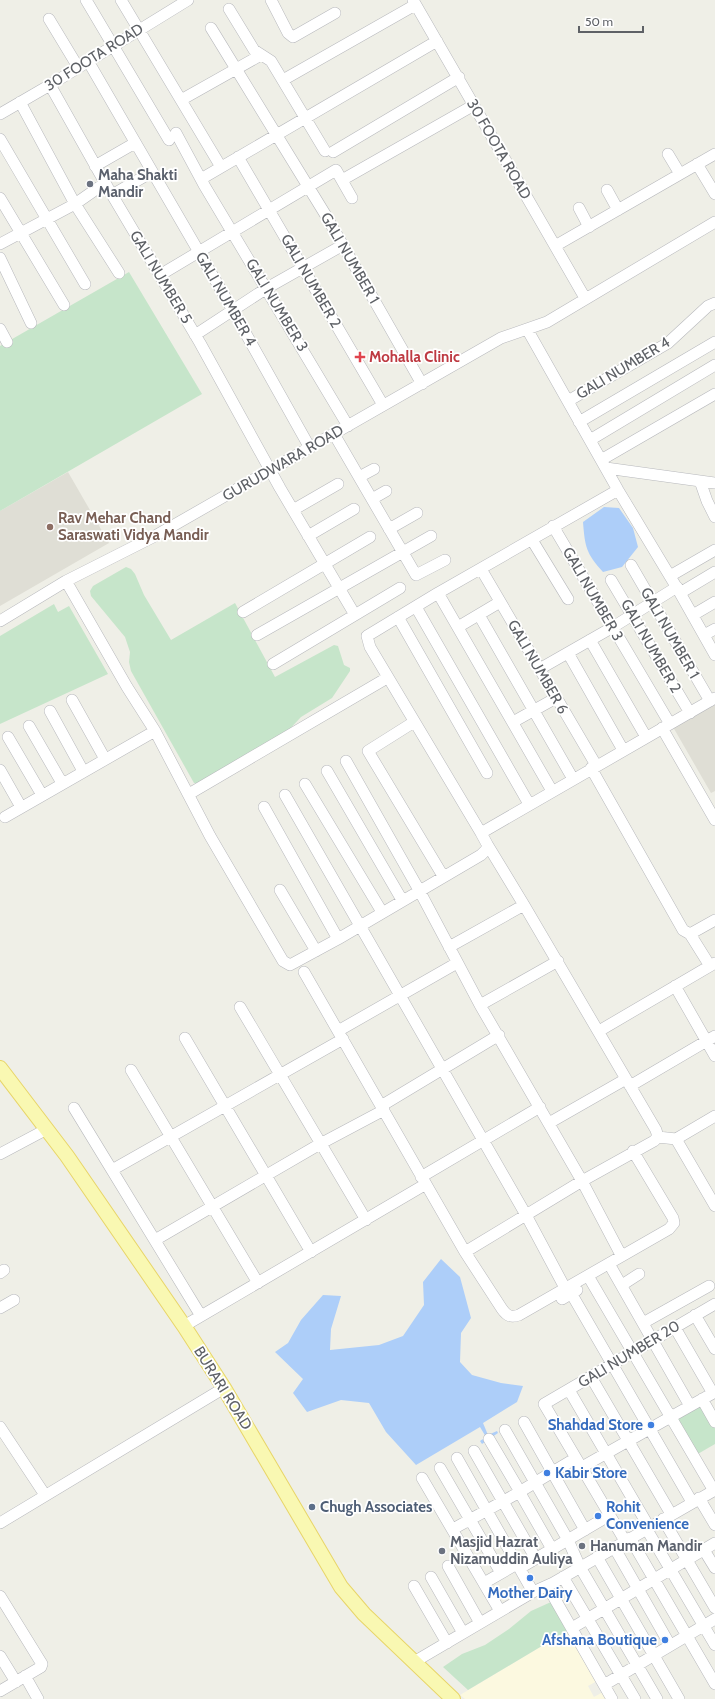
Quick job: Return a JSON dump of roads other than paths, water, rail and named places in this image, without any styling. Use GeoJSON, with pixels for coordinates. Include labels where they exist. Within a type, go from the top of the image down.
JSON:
{"type":"FeatureCollection","features":[{"type":"Feature","properties":{"kind":"main road","name":"BURARI ROAD"},"geometry":{"type":"LineString","coordinates":[[2,1075],[47,1129],[94,1194],[184,1326],[224,1388],[341,1588],[364,1614],[453,1699]]}},
{"type":"Feature","properties":{"kind":"street"},"geometry":{"type":"LineString","coordinates":[[86,0],[113,46]]}},
{"type":"Feature","properties":{"kind":"street"},"geometry":{"type":"LineString","coordinates":[[120,0],[218,162]]}},
{"type":"Feature","properties":{"kind":"street"},"geometry":{"type":"LineString","coordinates":[[270,0],[288,33],[293,37],[335,13]]}},
{"type":"Feature","properties":{"kind":"street","name":"30 FOOTA ROAD"},"geometry":{"type":"LineString","coordinates":[[0,114],[50,85],[185,1]]}},
{"type":"Feature","properties":{"kind":"street"},"geometry":{"type":"LineString","coordinates":[[283,80],[414,2]]}},
{"type":"Feature","properties":{"kind":"street","name":"30 FOOTA ROAD"},"geometry":{"type":"LineString","coordinates":[[414,2],[436,41],[459,77],[585,298]]}},
{"type":"Feature","properties":{"kind":"street"},"geometry":{"type":"LineString","coordinates":[[229,9],[254,50],[268,57],[272,61],[305,117],[329,152],[459,77]]}},
{"type":"Feature","properties":{"kind":"street"},"geometry":{"type":"LineString","coordinates":[[49,19],[78,67]]}},
{"type":"Feature","properties":{"kind":"street","name":"GALI NUMBER 1"},"geometry":{"type":"LineString","coordinates":[[211,28],[309,187],[422,384]]}},
{"type":"Feature","properties":{"kind":"street"},"geometry":{"type":"LineString","coordinates":[[202,182],[238,157],[436,41]]}},
{"type":"Feature","properties":{"kind":"street","name":"GALI NUMBER 3"},"geometry":{"type":"LineString","coordinates":[[113,46],[233,232],[348,426]]}},
{"type":"Feature","properties":{"kind":"street"},"geometry":{"type":"LineString","coordinates":[[181,100],[262,55]]}},
{"type":"Feature","properties":{"kind":"street","name":"GALI NUMBER 4"},"geometry":{"type":"LineString","coordinates":[[88,61],[233,311],[310,448]]}},
{"type":"Feature","properties":{"kind":"street","name":"GALI NUMBER 5"},"geometry":{"type":"LineString","coordinates":[[50,85],[95,166],[196,335],[270,470],[355,615]]}},
{"type":"Feature","properties":{"kind":"street"},"geometry":{"type":"LineString","coordinates":[[20,102],[74,204],[119,273]]}},
{"type":"Feature","properties":{"kind":"street"},"geometry":{"type":"LineString","coordinates":[[342,180],[474,105]]}},
{"type":"Feature","properties":{"kind":"street"},"geometry":{"type":"LineString","coordinates":[[0,139],[85,284]]}},
{"type":"Feature","properties":{"kind":"street"},"geometry":{"type":"LineString","coordinates":[[95,166],[137,147]]}},
{"type":"Feature","properties":{"kind":"street"},"geometry":{"type":"LineString","coordinates":[[668,154],[680,174]]}},
{"type":"Feature","properties":{"kind":"street"},"geometry":{"type":"LineString","coordinates":[[555,246],[715,154]]}},
{"type":"Feature","properties":{"kind":"street","name":"GALI NUMBER 2"},"geometry":{"type":"LineString","coordinates":[[238,157],[384,405]]}},
{"type":"Feature","properties":{"kind":"street"},"geometry":{"type":"LineString","coordinates":[[698,164],[715,194]]}},
{"type":"Feature","properties":{"kind":"street"},"geometry":{"type":"LineString","coordinates":[[160,275],[336,170],[352,198]]}},
{"type":"Feature","properties":{"kind":"street"},"geometry":{"type":"LineString","coordinates":[[112,195],[152,172]]}},
{"type":"Feature","properties":{"kind":"street"},"geometry":{"type":"LineString","coordinates":[[0,244],[74,204],[105,183]]}},
{"type":"Feature","properties":{"kind":"street"},"geometry":{"type":"LineString","coordinates":[[607,190],[618,210]]}},
{"type":"Feature","properties":{"kind":"street"},"geometry":{"type":"LineString","coordinates":[[0,198],[64,305]]}},
{"type":"Feature","properties":{"kind":"street"},"geometry":{"type":"LineString","coordinates":[[579,208],[589,226]]}},
{"type":"Feature","properties":{"kind":"street","name":"GURUDWARA ROAD"},"geometry":{"type":"LineString","coordinates":[[0,622],[66,582],[155,536],[501,338],[547,322],[715,222]]}},
{"type":"Feature","properties":{"kind":"street"},"geometry":{"type":"LineString","coordinates":[[196,335],[267,288],[343,245]]}},
{"type":"Feature","properties":{"kind":"street"},"geometry":{"type":"LineString","coordinates":[[0,258],[31,323]]}},
{"type":"Feature","properties":{"kind":"street","name":"GALI NUMBER 4"},"geometry":{"type":"LineString","coordinates":[[568,401],[668,344],[708,306],[715,303]]}},
{"type":"Feature","properties":{"kind":"street"},"geometry":{"type":"LineString","coordinates":[[0,329],[7,342]]}},
{"type":"Feature","properties":{"kind":"street"},"geometry":{"type":"LineString","coordinates":[[527,329],[603,464],[693,615],[715,655]]}},
{"type":"Feature","properties":{"kind":"street"},"geometry":{"type":"LineString","coordinates":[[579,422],[715,342]]}},
{"type":"Feature","properties":{"kind":"street"},"geometry":{"type":"LineString","coordinates":[[590,440],[715,365]]}},
{"type":"Feature","properties":{"kind":"street"},"geometry":{"type":"LineString","coordinates":[[603,464],[715,394]]}},
{"type":"Feature","properties":{"kind":"street"},"geometry":{"type":"LineString","coordinates":[[334,434],[416,576],[444,560]]}},
{"type":"Feature","properties":{"kind":"street"},"geometry":{"type":"LineString","coordinates":[[603,464],[700,481],[715,482]]}},
{"type":"Feature","properties":{"kind":"street"},"geometry":{"type":"LineString","coordinates":[[359,477],[374,469]]}},
{"type":"Feature","properties":{"kind":"street"},"geometry":{"type":"LineString","coordinates":[[700,481],[707,501],[715,517]]}},
{"type":"Feature","properties":{"kind":"street"},"geometry":{"type":"LineString","coordinates":[[293,510],[338,484]]}},
{"type":"Feature","properties":{"kind":"street"},"geometry":{"type":"LineString","coordinates":[[618,490],[438,593],[367,636],[370,647],[387,678],[558,961],[656,1130],[658,1137]]}},
{"type":"Feature","properties":{"kind":"street"},"geometry":{"type":"LineString","coordinates":[[372,499],[386,491]]}},
{"type":"Feature","properties":{"kind":"street"},"geometry":{"type":"LineString","coordinates":[[308,536],[354,510]]}},
{"type":"Feature","properties":{"kind":"street"},"geometry":{"type":"LineString","coordinates":[[389,529],[418,513]]}},
{"type":"Feature","properties":{"kind":"street","name":"GALI NUMBER 3"},"geometry":{"type":"LineString","coordinates":[[554,526],[634,663],[715,820]]}},
{"type":"Feature","properties":{"kind":"street"},"geometry":{"type":"LineString","coordinates":[[257,635],[340,590],[431,536]]}},
{"type":"Feature","properties":{"kind":"street"},"geometry":{"type":"LineString","coordinates":[[242,612],[370,537]]}},
{"type":"Feature","properties":{"kind":"street"},"geometry":{"type":"LineString","coordinates":[[532,540],[568,599]]}},
{"type":"Feature","properties":{"kind":"street"},"geometry":{"type":"LineString","coordinates":[[670,576],[715,550]]}},
{"type":"Feature","properties":{"kind":"street","name":"GALI NUMBER 1"},"geometry":{"type":"LineString","coordinates":[[631,565],[712,700]]}},
{"type":"Feature","properties":{"kind":"street","name":"GALI NUMBER 6"},"geometry":{"type":"LineString","coordinates":[[480,569],[556,698],[683,930],[690,934],[712,965]]}},
{"type":"Feature","properties":{"kind":"street"},"geometry":{"type":"LineString","coordinates":[[543,667],[653,602],[715,572]]}},
{"type":"Feature","properties":{"kind":"street","name":"GALI NUMBER 2"},"geometry":{"type":"LineString","coordinates":[[611,580],[690,712]]}},
{"type":"Feature","properties":{"kind":"street"},"geometry":{"type":"LineString","coordinates":[[66,582],[127,688],[155,731],[210,836],[283,960],[290,965],[338,939],[419,890],[485,853],[487,844]]}},
{"type":"Feature","properties":{"kind":"street"},"geometry":{"type":"LineString","coordinates":[[273,664],[400,588]]}},
{"type":"Feature","properties":{"kind":"street"},"geometry":{"type":"LineString","coordinates":[[438,593],[552,791]]}},
{"type":"Feature","properties":{"kind":"street"},"geometry":{"type":"LineString","coordinates":[[458,627],[500,602]]}},
{"type":"Feature","properties":{"kind":"street"},"geometry":{"type":"LineString","coordinates":[[693,615],[715,602]]}},
{"type":"Feature","properties":{"kind":"street"},"geometry":{"type":"LineString","coordinates":[[416,607],[529,804]]}},
{"type":"Feature","properties":{"kind":"street"},"geometry":{"type":"LineString","coordinates":[[479,615],[573,779]]}},
{"type":"Feature","properties":{"kind":"street"},"geometry":{"type":"LineString","coordinates":[[398,617],[487,773]]}},
{"type":"Feature","properties":{"kind":"street"},"geometry":{"type":"LineString","coordinates":[[704,636],[715,629]]}},
{"type":"Feature","properties":{"kind":"street"},"geometry":{"type":"LineString","coordinates":[[590,640],[646,737]]}},
{"type":"Feature","properties":{"kind":"street"},"geometry":{"type":"LineString","coordinates":[[568,653],[623,750]]}},
{"type":"Feature","properties":{"kind":"street"},"geometry":{"type":"LineString","coordinates":[[189,794],[387,678]]}},
{"type":"Feature","properties":{"kind":"street"},"geometry":{"type":"LineString","coordinates":[[513,722],[556,698]]}},
{"type":"Feature","properties":{"kind":"street"},"geometry":{"type":"LineString","coordinates":[[72,700],[105,759]]}},
{"type":"Feature","properties":{"kind":"street"},"geometry":{"type":"LineString","coordinates":[[481,833],[712,700]]}},
{"type":"Feature","properties":{"kind":"street"},"geometry":{"type":"LineString","coordinates":[[50,711],[83,771]]}},
{"type":"Feature","properties":{"kind":"street"},"geometry":{"type":"LineString","coordinates":[[414,722],[368,751],[443,876]]}},
{"type":"Feature","properties":{"kind":"street"},"geometry":{"type":"LineString","coordinates":[[29,726],[62,783]]}},
{"type":"Feature","properties":{"kind":"street"},"geometry":{"type":"LineString","coordinates":[[5,817],[155,731]]}},
{"type":"Feature","properties":{"kind":"street"},"geometry":{"type":"LineString","coordinates":[[8,737],[42,795]]}},
{"type":"Feature","properties":{"kind":"street"},"geometry":{"type":"LineString","coordinates":[[346,761],[419,890],[480,1005],[499,1035],[625,1257]]}},
{"type":"Feature","properties":{"kind":"street"},"geometry":{"type":"LineString","coordinates":[[0,770],[21,807]]}},
{"type":"Feature","properties":{"kind":"street"},"geometry":{"type":"LineString","coordinates":[[327,771],[402,900]]}},
{"type":"Feature","properties":{"kind":"street"},"geometry":{"type":"LineString","coordinates":[[305,784],[382,912]]}},
{"type":"Feature","properties":{"kind":"street"},"geometry":{"type":"LineString","coordinates":[[285,795],[526,1215],[566,1293],[696,1500],[715,1525]]}},
{"type":"Feature","properties":{"kind":"street"},"geometry":{"type":"LineString","coordinates":[[264,807],[338,939]]}},
{"type":"Feature","properties":{"kind":"street"},"geometry":{"type":"LineString","coordinates":[[280,890],[316,951]]}},
{"type":"Feature","properties":{"kind":"street"},"geometry":{"type":"LineString","coordinates":[[449,947],[524,904]]}},
{"type":"Feature","properties":{"kind":"street"},"geometry":{"type":"LineString","coordinates":[[690,934],[715,920]]}},
{"type":"Feature","properties":{"kind":"street"},"geometry":{"type":"LineString","coordinates":[[480,1005],[558,961]]}},
{"type":"Feature","properties":{"kind":"street"},"geometry":{"type":"LineString","coordinates":[[112,1170],[279,1074],[400,997],[458,963]]}},
{"type":"Feature","properties":{"kind":"street"},"geometry":{"type":"LineString","coordinates":[[599,1031],[712,965]]}},
{"type":"Feature","properties":{"kind":"street"},"geometry":{"type":"LineString","coordinates":[[304,972],[465,1252],[506,1315],[511,1317],[519,1315],[591,1281],[612,1269],[625,1257]]}},
{"type":"Feature","properties":{"kind":"street"},"geometry":{"type":"LineString","coordinates":[[675,986],[711,1038],[715,1056]]}},
{"type":"Feature","properties":{"kind":"street"},"geometry":{"type":"LineString","coordinates":[[240,1007],[366,1220]]}},
{"type":"Feature","properties":{"kind":"street"},"geometry":{"type":"LineString","coordinates":[[155,1240],[383,1108],[499,1035]]}},
{"type":"Feature","properties":{"kind":"street"},"geometry":{"type":"LineString","coordinates":[[185,1038],[311,1252]]}},
{"type":"Feature","properties":{"kind":"street"},"geometry":{"type":"LineString","coordinates":[[549,1123],[711,1038]]}},
{"type":"Feature","properties":{"kind":"street"},"geometry":{"type":"LineString","coordinates":[[131,1070],[258,1283]]}},
{"type":"Feature","properties":{"kind":"street"},"geometry":{"type":"LineString","coordinates":[[184,1326],[366,1220],[424,1180],[540,1107]]}},
{"type":"Feature","properties":{"kind":"street"},"geometry":{"type":"LineString","coordinates":[[74,1108],[201,1316]]}},
{"type":"Feature","properties":{"kind":"street"},"geometry":{"type":"LineString","coordinates":[[465,1252],[658,1137],[676,1139],[715,1116]]}},
{"type":"Feature","properties":{"kind":"street"},"geometry":{"type":"LineString","coordinates":[[0,1154],[47,1129]]}},
{"type":"Feature","properties":{"kind":"street"},"geometry":{"type":"LineString","coordinates":[[676,1139],[715,1206]]}},
{"type":"Feature","properties":{"kind":"street"},"geometry":{"type":"LineString","coordinates":[[566,1293],[669,1229],[674,1222],[633,1152]]}},
{"type":"Feature","properties":{"kind":"street"},"geometry":{"type":"LineString","coordinates":[[612,1269],[690,1406]]}},
{"type":"Feature","properties":{"kind":"street"},"geometry":{"type":"LineString","coordinates":[[622,1285],[639,1274]]}},
{"type":"Feature","properties":{"kind":"street"},"geometry":{"type":"LineString","coordinates":[[414,1662],[500,1611],[714,1491],[591,1281]]}},
{"type":"Feature","properties":{"kind":"street"},"geometry":{"type":"LineString","coordinates":[[643,1323],[709,1286]]}},
{"type":"Feature","properties":{"kind":"street"},"geometry":{"type":"LineString","coordinates":[[0,1308],[14,1300]]}},
{"type":"Feature","properties":{"kind":"street","name":"GALI NUMBER 20"},"geometry":{"type":"LineString","coordinates":[[579,1462],[544,1404],[653,1340],[674,1326],[715,1304]]}},
{"type":"Feature","properties":{"kind":"street"},"geometry":{"type":"LineString","coordinates":[[695,1314],[715,1349]]}},
{"type":"Feature","properties":{"kind":"street"},"geometry":{"type":"LineString","coordinates":[[453,1530],[553,1473],[606,1453],[690,1406],[713,1391],[674,1326]]}},
{"type":"Feature","properties":{"kind":"street"},"geometry":{"type":"LineString","coordinates":[[591,1377],[628,1440],[687,1560],[715,1608]]}},
{"type":"Feature","properties":{"kind":"street"},"geometry":{"type":"LineString","coordinates":[[0,1522],[224,1388]]}},
{"type":"Feature","properties":{"kind":"street"},"geometry":{"type":"LineString","coordinates":[[569,1390],[715,1646]]}},
{"type":"Feature","properties":{"kind":"street"},"geometry":{"type":"LineString","coordinates":[[702,1399],[715,1422]]}},
{"type":"Feature","properties":{"kind":"street"},"geometry":{"type":"LineString","coordinates":[[524,1422],[585,1530]]}},
{"type":"Feature","properties":{"kind":"street"},"geometry":{"type":"LineString","coordinates":[[0,1427],[45,1495]]}},
{"type":"Feature","properties":{"kind":"street"},"geometry":{"type":"LineString","coordinates":[[505,1430],[568,1540],[580,1567],[657,1699]]}},
{"type":"Feature","properties":{"kind":"street"},"geometry":{"type":"LineString","coordinates":[[489,1439],[552,1549]]}},
{"type":"Feature","properties":{"kind":"street"},"geometry":{"type":"LineString","coordinates":[[474,1451],[536,1559]]}},
{"type":"Feature","properties":{"kind":"street"},"geometry":{"type":"LineString","coordinates":[[457,1458],[534,1592]]}},
{"type":"Feature","properties":{"kind":"street"},"geometry":{"type":"LineString","coordinates":[[579,1462],[610,1515],[655,1579],[715,1684]]}},
{"type":"Feature","properties":{"kind":"street"},"geometry":{"type":"LineString","coordinates":[[440,1468],[501,1573]]}},
{"type":"Feature","properties":{"kind":"street"},"geometry":{"type":"LineString","coordinates":[[422,1478],[500,1611]]}},
{"type":"Feature","properties":{"kind":"street"},"geometry":{"type":"LineString","coordinates":[[484,1583],[501,1573],[536,1559],[610,1515]]}},
{"type":"Feature","properties":{"kind":"street"},"geometry":{"type":"LineString","coordinates":[[577,1625],[715,1543]]}},
{"type":"Feature","properties":{"kind":"street"},"geometry":{"type":"LineString","coordinates":[[614,1547],[670,1645]]}},
{"type":"Feature","properties":{"kind":"street"},"geometry":{"type":"LineString","coordinates":[[704,1550],[715,1568]]}},
{"type":"Feature","properties":{"kind":"street"},"geometry":{"type":"LineString","coordinates":[[597,1557],[679,1699]]}},
{"type":"Feature","properties":{"kind":"street"},"geometry":{"type":"LineString","coordinates":[[448,1566],[480,1623]]}},
{"type":"Feature","properties":{"kind":"street"},"geometry":{"type":"LineString","coordinates":[[431,1577],[462,1633]]}},
{"type":"Feature","properties":{"kind":"street"},"geometry":{"type":"LineString","coordinates":[[563,1577],[635,1699]]}},
{"type":"Feature","properties":{"kind":"street"},"geometry":{"type":"LineString","coordinates":[[414,1586],[447,1642]]}},
{"type":"Feature","properties":{"kind":"street"},"geometry":{"type":"LineString","coordinates":[[552,1594],[612,1699]]}},
{"type":"Feature","properties":{"kind":"street"},"geometry":{"type":"LineString","coordinates":[[0,1596],[42,1664],[0,1691]]}},
{"type":"Feature","properties":{"kind":"street"},"geometry":{"type":"LineString","coordinates":[[604,1685],[715,1619]]}},
{"type":"Feature","properties":{"kind":"street"},"geometry":{"type":"LineString","coordinates":[[0,1656],[38,1699]]}},
{"type":"Feature","properties":{"kind":"water"},"geometry":{"type":"Polygon","coordinates":[[[604,507],[619,508],[633,528],[638,547],[622,567],[603,572],[593,560],[587,549],[583,522],[604,507]]]}},
{"type":"Feature","properties":{"kind":"water"},"geometry":{"type":"Polygon","coordinates":[[[441,1259],[460,1277],[471,1318],[461,1333],[460,1362],[472,1375],[501,1383],[523,1386],[517,1402],[483,1423],[488,1435],[497,1431],[498,1433],[482,1444],[480,1441],[486,1437],[480,1427],[416,1465],[386,1432],[369,1403],[341,1400],[307,1412],[293,1393],[303,1379],[275,1352],[288,1343],[301,1320],[323,1295],[341,1296],[331,1329],[330,1350],[379,1345],[403,1336],[424,1305],[423,1282],[441,1259]]]}},
{"type":"Feature","properties":{"kind":"place","name":"Maha Shakti Mandir"},"geometry":{"type":"Point","coordinates":[90,184]}},
{"type":"Feature","properties":{"kind":"place","name":"Mohalla Clinic"},"geometry":{"type":"Point","coordinates":[360,357]}},
{"type":"Feature","properties":{"kind":"place","name":"Rav Mehar Chand Saraswati Vidya Mandir"},"geometry":{"type":"Point","coordinates":[50,527]}},
{"type":"Feature","properties":{"kind":"place","name":"Shahdad Store"},"geometry":{"type":"Point","coordinates":[651,1425]}},
{"type":"Feature","properties":{"kind":"place","name":"Kabir Store"},"geometry":{"type":"Point","coordinates":[547,1473]}},
{"type":"Feature","properties":{"kind":"place","name":"Chugh Associates"},"geometry":{"type":"Point","coordinates":[312,1507]}},
{"type":"Feature","properties":{"kind":"place","name":"Rohit Convenience"},"geometry":{"type":"Point","coordinates":[598,1516]}},
{"type":"Feature","properties":{"kind":"place","name":"Hanuman Mandir"},"geometry":{"type":"Point","coordinates":[582,1546]}},
{"type":"Feature","properties":{"kind":"place","name":"Masjid Hazrat Nizamuddin Auliya"},"geometry":{"type":"Point","coordinates":[442,1551]}},
{"type":"Feature","properties":{"kind":"place","name":"Mother Dairy"},"geometry":{"type":"Point","coordinates":[530,1578]}},
{"type":"Feature","properties":{"kind":"place","name":"Afshana Boutique"},"geometry":{"type":"Point","coordinates":[665,1640]}}]}
